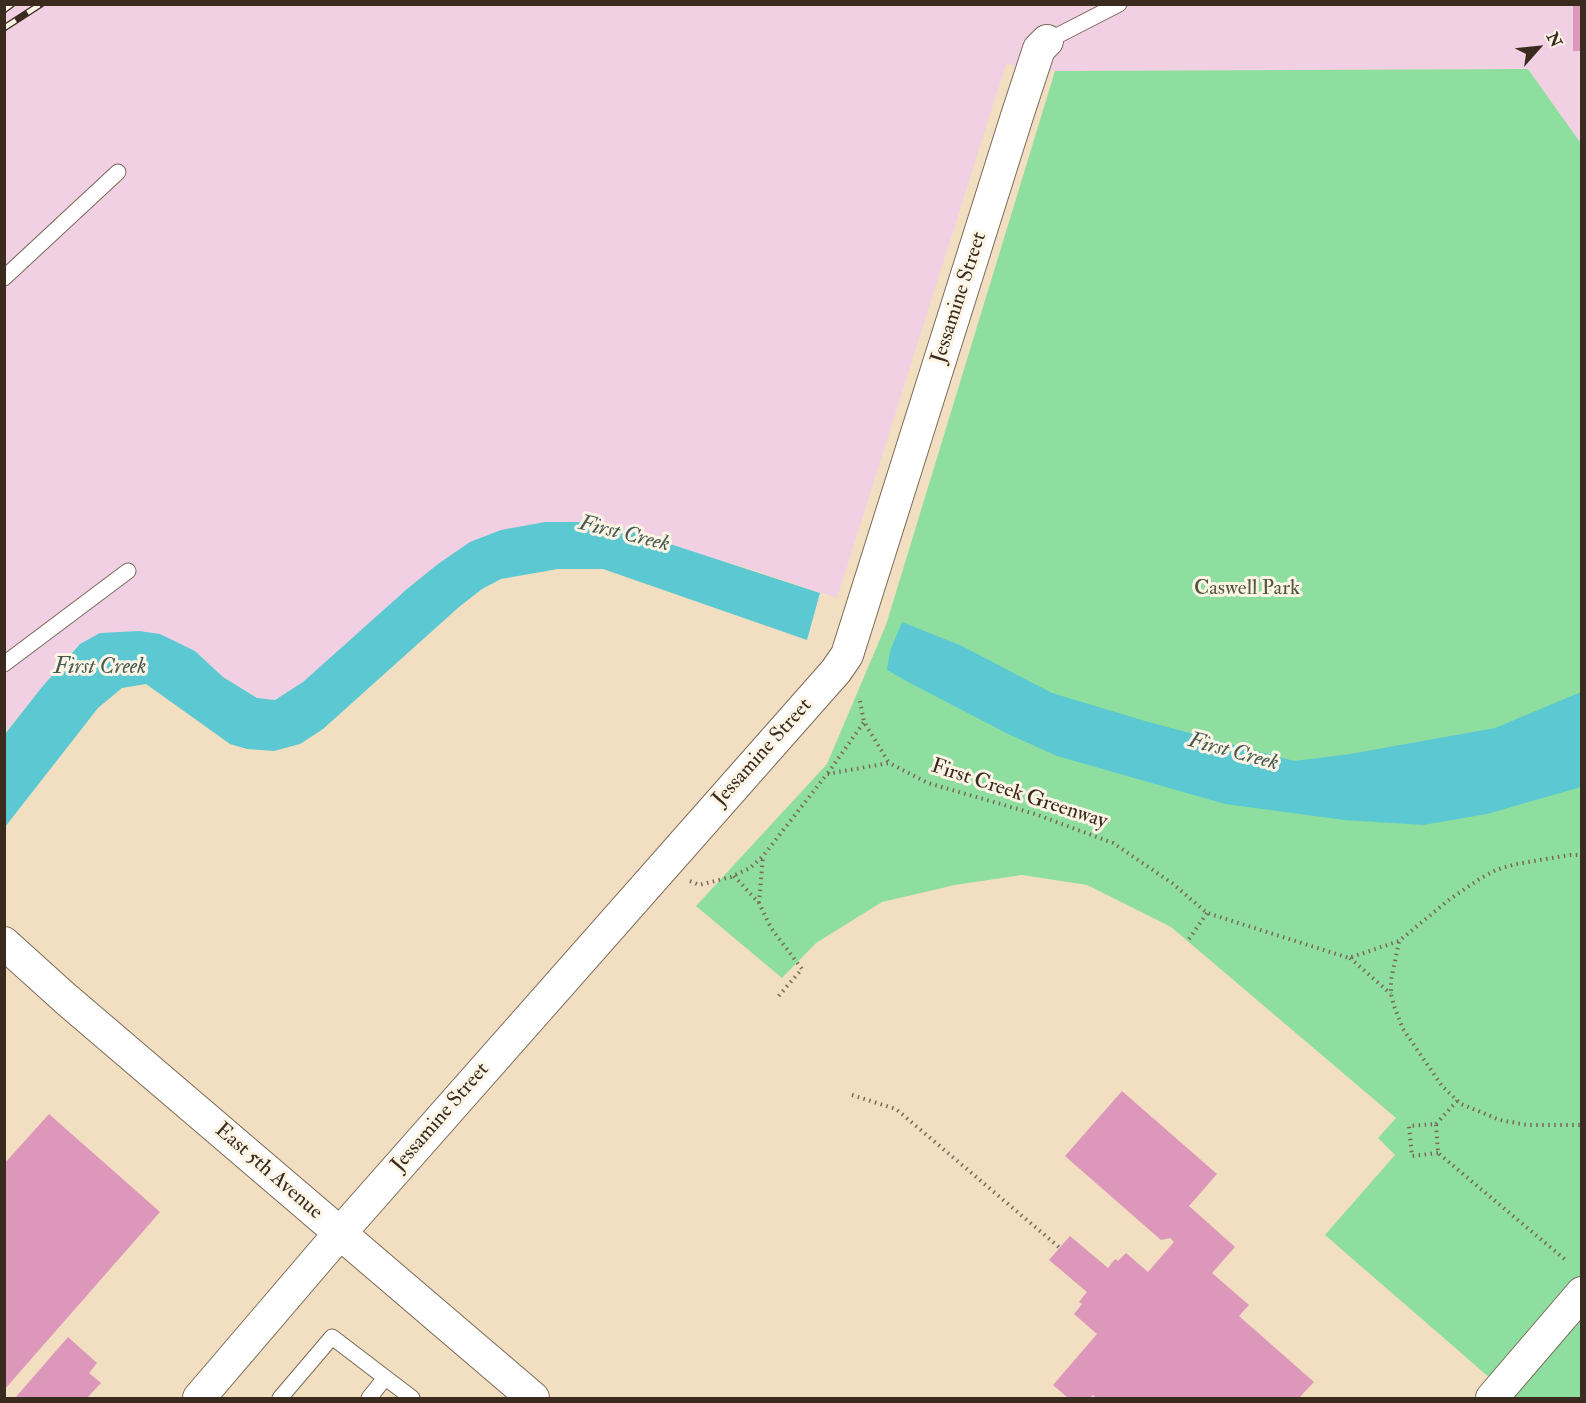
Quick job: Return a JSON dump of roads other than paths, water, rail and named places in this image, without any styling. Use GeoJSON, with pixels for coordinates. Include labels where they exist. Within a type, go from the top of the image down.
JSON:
{"type":"FeatureCollection","features":[{"type":"Feature","properties":{"kind":"street","name":"Jessamine Street"},"geometry":{"type":"LineString","coordinates":[[199,1398],[340,1233],[836,671],[847,655],[1017,116],[1039,49],[1047,41]]}},
{"type":"Feature","properties":{"kind":"street","name":"East 5th Avenue"},"geometry":{"type":"LineString","coordinates":[[4,943],[66,999],[533,1398]]}},
{"type":"Feature","properties":{"kind":"street"},"geometry":{"type":"LineString","coordinates":[[1492,1398],[1581,1293]]}},
{"type":"Feature","properties":{"kind":"lane","name":"Jessamine Street"},"geometry":{"type":"LineString","coordinates":[[1047,41],[1119,4]]}},
{"type":"Feature","properties":{"kind":"lane"},"geometry":{"type":"LineString","coordinates":[[4,278],[118,172]]}},
{"type":"Feature","properties":{"kind":"lane"},"geometry":{"type":"LineString","coordinates":[[4,664],[128,571]]}},
{"type":"Feature","properties":{"kind":"lane"},"geometry":{"type":"LineString","coordinates":[[280,1398],[332,1337],[412,1398]]}},
{"type":"Feature","properties":{"kind":"lane"},"geometry":{"type":"LineString","coordinates":[[369,1398],[385,1378]]}},
{"type":"Feature","properties":{"kind":"water","name":"First Creek"},"geometry":{"type":"Polygon","coordinates":[[[545,522],[609,524],[820,593],[807,640],[603,569],[558,569],[501,579],[482,589],[459,607],[323,729],[300,744],[274,751],[247,749],[230,744],[146,684],[122,688],[98,708],[5,827],[5,734],[80,644],[100,633],[139,631],[160,634],[195,651],[223,677],[257,698],[275,700],[303,682],[407,589],[470,542],[501,530],[545,522]]]}},
{"type":"Feature","properties":{"kind":"water","name":"First Creek"},"geometry":{"type":"Polygon","coordinates":[[[902,622],[962,646],[1052,693],[1294,761],[1350,754],[1495,728],[1581,692],[1581,787],[1487,814],[1423,825],[1344,820],[1225,804],[1057,756],[1008,734],[910,683],[887,670],[890,651],[902,622]]]}},
{"type":"Feature","properties":{"kind":"railway"},"geometry":{"type":"LineString","coordinates":[[4,10],[12,4]]}},
{"type":"Feature","properties":{"kind":"railway"},"geometry":{"type":"LineString","coordinates":[[4,28],[41,4]]}},
{"type":"Feature","properties":{"kind":"park label","name":"Caswell Park"},"geometry":{"type":"Point","coordinates":[1247,589]}}]}
